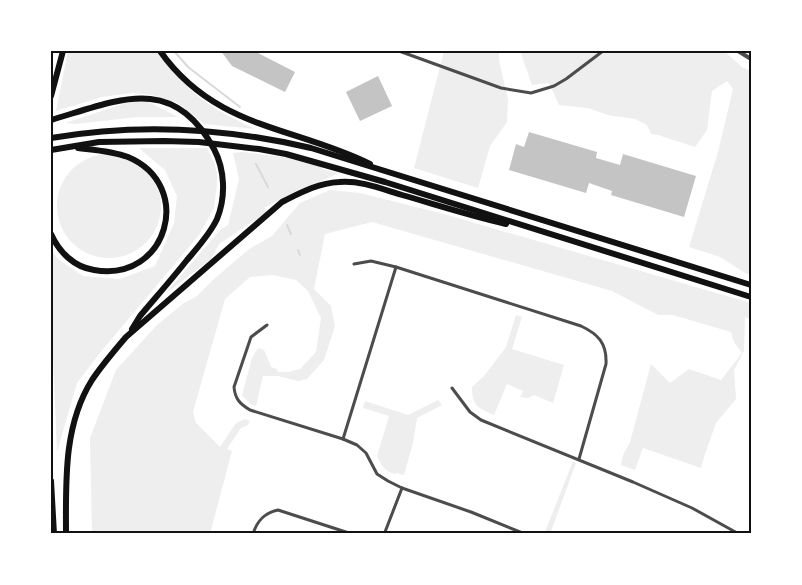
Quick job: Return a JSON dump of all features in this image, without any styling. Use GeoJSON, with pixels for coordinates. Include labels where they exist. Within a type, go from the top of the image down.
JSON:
{"type":"FeatureCollection","features":[{"type":"Feature","properties":{"kind":"highway"},"geometry":{"type":"LineString","coordinates":[[51,96],[63,51]]}},
{"type":"Feature","properties":{"kind":"highway"},"geometry":{"type":"LineString","coordinates":[[160,51],[181,77],[198,92],[223,108],[261,125],[351,154],[387,172]]}},
{"type":"Feature","properties":{"kind":"highway"},"geometry":{"type":"LineString","coordinates":[[51,120],[111,101],[133,98],[151,99],[177,107],[196,120],[217,154],[222,171],[223,195],[217,219],[206,237],[107,359],[91,382],[80,404],[72,425],[68,450],[66,534]]}},
{"type":"Feature","properties":{"kind":"highway"},"geometry":{"type":"LineString","coordinates":[[53,138],[98,132],[175,130],[230,134],[311,148],[751,285]]}},
{"type":"Feature","properties":{"kind":"highway"},"geometry":{"type":"LineString","coordinates":[[52,150],[99,142],[164,141],[209,143],[286,154],[346,170],[751,297]]}},
{"type":"Feature","properties":{"kind":"highway"},"geometry":{"type":"LineString","coordinates":[[51,234],[66,257],[90,270],[114,272],[140,263],[159,243],[164,231],[165,199],[161,186],[147,168],[116,153],[72,147]]}},
{"type":"Feature","properties":{"kind":"highway"},"geometry":{"type":"LineString","coordinates":[[126,337],[282,202],[300,192],[327,183],[349,182],[384,189],[470,216],[561,238]]}},
{"type":"Feature","properties":{"kind":"highway"},"geometry":{"type":"LineString","coordinates":[[51,481],[54,534]]}},
{"type":"Feature","properties":{"kind":"street"},"geometry":{"type":"LineString","coordinates":[[399,51],[501,88],[531,93],[554,86],[603,51]]}},
{"type":"Feature","properties":{"kind":"street"},"geometry":{"type":"LineString","coordinates":[[738,51],[751,59]]}},
{"type":"Feature","properties":{"kind":"street"},"geometry":{"type":"LineString","coordinates":[[354,264],[371,261],[396,267],[581,326],[593,332],[605,350],[606,364],[579,459]]}},
{"type":"Feature","properties":{"kind":"street"},"geometry":{"type":"LineString","coordinates":[[343,439],[396,267]]}},
{"type":"Feature","properties":{"kind":"street"},"geometry":{"type":"LineString","coordinates":[[267,325],[251,337],[234,387],[238,401],[250,410],[357,445],[366,453],[382,478],[402,488],[525,534]]}},
{"type":"Feature","properties":{"kind":"street"},"geometry":{"type":"LineString","coordinates":[[452,388],[470,412],[481,420],[692,508],[739,534]]}},
{"type":"Feature","properties":{"kind":"street"},"geometry":{"type":"LineString","coordinates":[[383,534],[402,488]]}},
{"type":"Feature","properties":{"kind":"street"},"geometry":{"type":"LineString","coordinates":[[253,534],[262,516],[278,510],[352,534]]}},
{"type":"Feature","properties":{"kind":"shaded area"},"geometry":{"type":"Polygon","coordinates":[[[68,51],[156,51],[195,94],[221,112],[255,129],[204,124],[178,103],[152,95],[132,93],[102,97],[56,111],[68,51]]]}},
{"type":"Feature","properties":{"kind":"shaded area"},"geometry":{"type":"Polygon","coordinates":[[[444,51],[499,51],[508,100],[507,122],[490,146],[478,188],[414,168],[444,51]]]}},
{"type":"Feature","properties":{"kind":"shaded area"},"geometry":{"type":"Polygon","coordinates":[[[520,51],[724,51],[742,67],[751,71],[751,275],[720,257],[689,247],[718,152],[733,89],[727,81],[712,91],[707,130],[695,147],[651,134],[647,125],[635,119],[608,115],[588,108],[559,105],[549,83],[532,85],[520,51]]]}},
{"type":"Feature","properties":{"kind":"shaded area"},"geometry":{"type":"Polygon","coordinates":[[[141,98],[178,117],[138,117],[76,124],[65,123],[141,98]]]}},
{"type":"Feature","properties":{"kind":"shaded area"},"geometry":{"type":"Polygon","coordinates":[[[139,148],[207,148],[217,173],[214,208],[199,235],[77,383],[57,452],[51,250],[58,259],[83,276],[120,279],[155,266],[174,223],[177,196],[165,170],[139,148]]]}},
{"type":"Feature","properties":{"kind":"shaded area"},"geometry":{"type":"Polygon","coordinates":[[[243,152],[315,161],[324,170],[339,173],[265,207],[266,213],[219,244],[211,259],[165,294],[220,230],[228,225],[239,179],[233,153],[243,152]]]}},
{"type":"Feature","properties":{"kind":"shaded area"},"geometry":{"type":"Polygon","coordinates":[[[109,154],[129,158],[138,163],[152,177],[157,186],[161,206],[157,226],[152,235],[138,249],[129,254],[109,258],[89,254],[80,249],[66,235],[61,226],[57,206],[61,186],[66,177],[80,163],[89,158],[109,154]]]}},
{"type":"Feature","properties":{"kind":"shaded area"},"geometry":{"type":"Polygon","coordinates":[[[330,190],[360,193],[444,214],[751,303],[751,319],[745,317],[744,351],[734,370],[736,399],[716,423],[701,468],[643,448],[635,470],[621,465],[630,442],[651,364],[670,383],[689,369],[721,380],[742,353],[734,342],[731,332],[673,315],[658,315],[612,291],[372,222],[325,234],[314,289],[331,306],[335,326],[324,360],[307,379],[298,381],[278,376],[263,376],[256,406],[250,404],[242,395],[252,358],[258,348],[264,350],[271,367],[277,369],[278,372],[300,369],[316,352],[321,318],[308,291],[296,280],[273,275],[250,277],[225,299],[193,412],[196,423],[220,447],[236,423],[245,419],[250,421],[248,425],[241,428],[227,449],[232,451],[210,534],[92,534],[90,438],[116,370],[157,325],[184,303],[197,296],[249,249],[272,236],[300,203],[330,190]]]}},
{"type":"Feature","properties":{"kind":"shaded area"},"geometry":{"type":"Polygon","coordinates":[[[516,315],[522,317],[512,349],[564,365],[553,403],[534,395],[528,398],[520,397],[523,391],[507,384],[494,415],[477,406],[473,398],[472,387],[484,376],[506,347],[516,315]]]}},
{"type":"Feature","properties":{"kind":"shaded area"},"geometry":{"type":"Polygon","coordinates":[[[438,400],[442,405],[417,418],[404,475],[386,470],[377,456],[389,416],[363,408],[365,401],[408,415],[438,400]]]}},
{"type":"Feature","properties":{"kind":"shaded area"},"geometry":{"type":"Polygon","coordinates":[[[573,461],[576,463],[550,534],[545,532],[573,461]]]}},
{"type":"Feature","properties":{"kind":"building"},"geometry":{"type":"Polygon","coordinates":[[[221,51],[254,51],[295,72],[285,92],[232,66],[221,51]]]}},
{"type":"Feature","properties":{"kind":"building"},"geometry":{"type":"Polygon","coordinates":[[[378,76],[392,106],[360,121],[346,92],[378,76]]]}},
{"type":"Feature","properties":{"kind":"building"},"geometry":{"type":"Polygon","coordinates":[[[529,132],[597,152],[596,158],[620,165],[623,154],[696,176],[684,217],[611,195],[612,191],[589,183],[586,193],[509,170],[516,144],[524,147],[529,132]]]}},
{"type":"Feature","properties":{"kind":"waterway"},"geometry":{"type":"LineString","coordinates":[[174,51],[188,67],[240,107]]}},
{"type":"Feature","properties":{"kind":"waterway"},"geometry":{"type":"LineString","coordinates":[[256,164],[268,187]]}},
{"type":"Feature","properties":{"kind":"waterway"},"geometry":{"type":"LineString","coordinates":[[287,225],[291,234]]}},
{"type":"Feature","properties":{"kind":"waterway"},"geometry":{"type":"LineString","coordinates":[[298,250],[300,255]]}}]}
